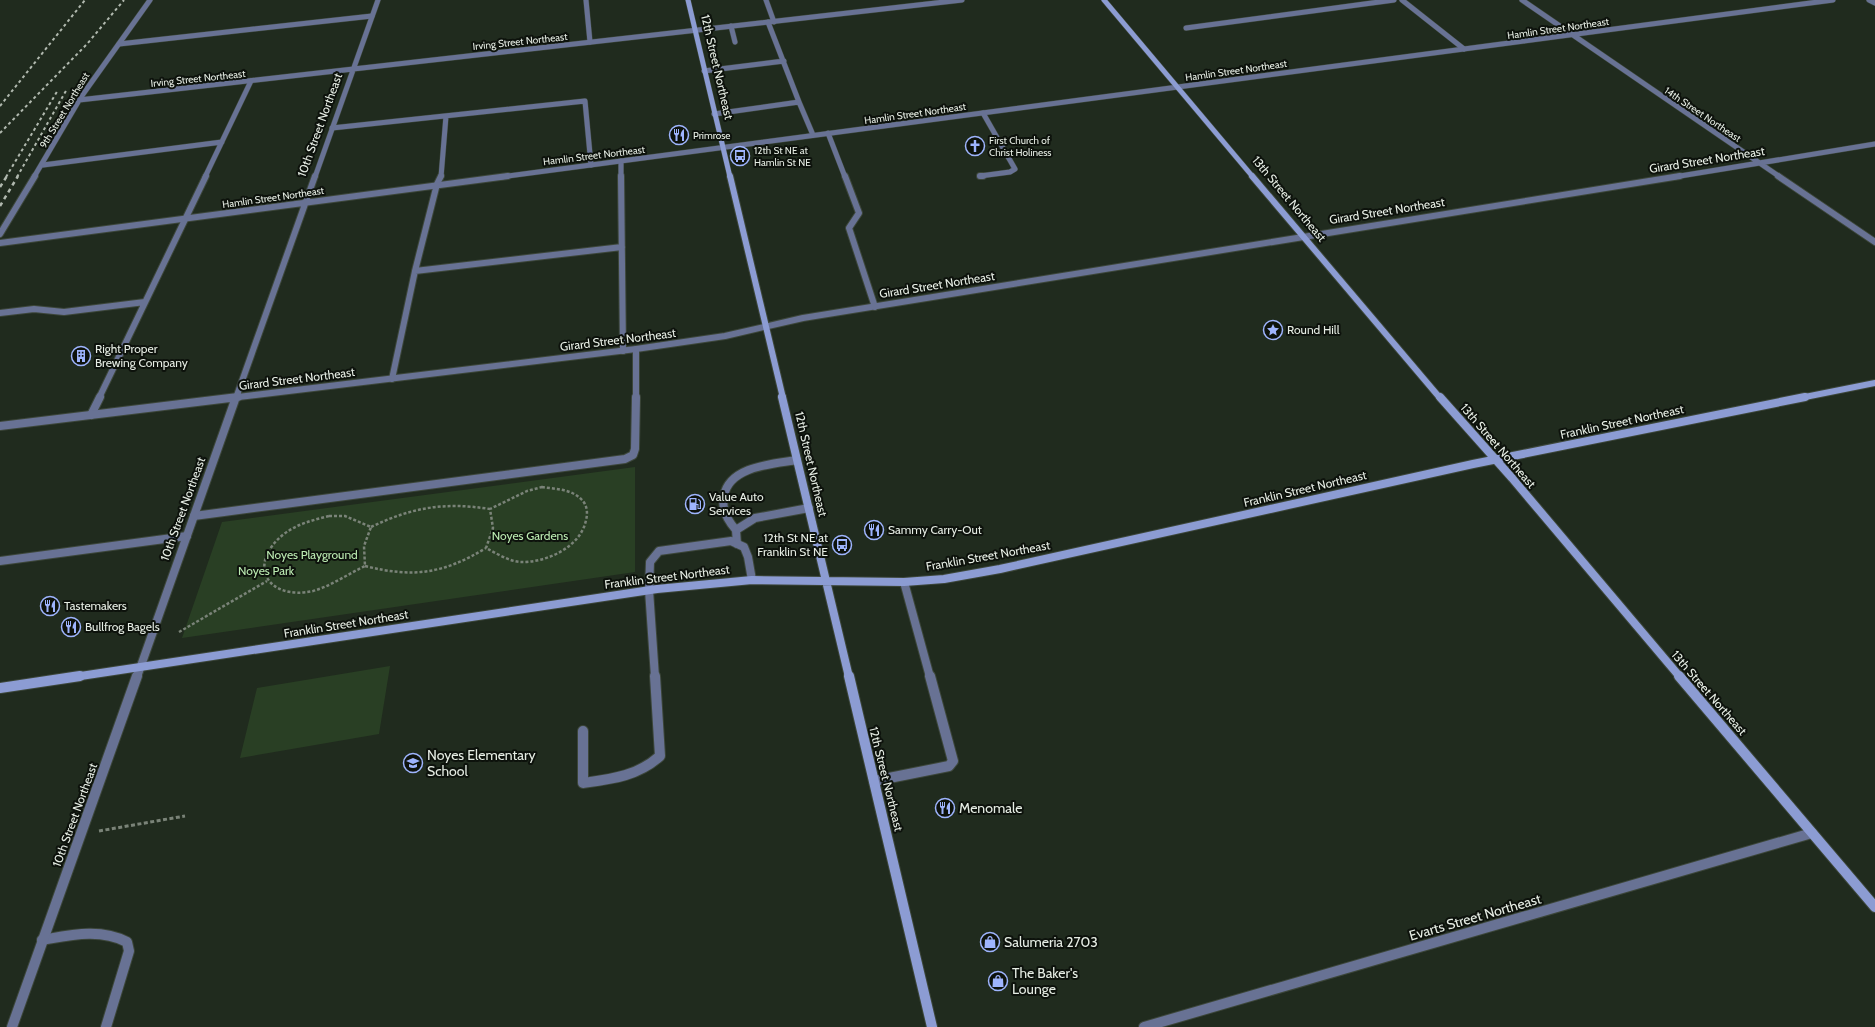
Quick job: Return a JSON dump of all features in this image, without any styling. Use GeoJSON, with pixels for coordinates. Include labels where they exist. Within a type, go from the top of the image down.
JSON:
{"type":"FeatureCollection","features":[{"type":"Feature","properties":{"kind":"street","name":"9th Street Northeast"},"geometry":{"type":"LineString","coordinates":[[0,234],[43,164],[79,100],[150,0]]}},
{"type":"Feature","properties":{"kind":"street","name":"10th Street Northeast"},"geometry":{"type":"LineString","coordinates":[[12,1027],[378,0]]}},
{"type":"Feature","properties":{"kind":"street"},"geometry":{"type":"LineString","coordinates":[[586,0],[590,42]]}},
{"type":"Feature","properties":{"kind":"street","name":"12th Street Northeast"},"geometry":{"type":"LineString","coordinates":[[688,0],[932,1027]]}},
{"type":"Feature","properties":{"kind":"street"},"geometry":{"type":"LineString","coordinates":[[766,0],[774,22]]}},
{"type":"Feature","properties":{"kind":"street","name":"Irving Street Northeast"},"geometry":{"type":"LineString","coordinates":[[79,100],[962,0]]}},
{"type":"Feature","properties":{"kind":"street","name":"13th Street Northeast"},"geometry":{"type":"LineString","coordinates":[[1104,0],[1458,419],[1496,460],[1875,907]]}},
{"type":"Feature","properties":{"kind":"street"},"geometry":{"type":"LineString","coordinates":[[1186,28],[1394,0]]}},
{"type":"Feature","properties":{"kind":"street"},"geometry":{"type":"LineString","coordinates":[[1402,0],[1464,49]]}},
{"type":"Feature","properties":{"kind":"street","name":"14th Street Northeast"},"geometry":{"type":"LineString","coordinates":[[1522,0],[1875,242]]}},
{"type":"Feature","properties":{"kind":"street","name":"Hamlin Street Northeast"},"geometry":{"type":"LineString","coordinates":[[0,243],[1833,0]]}},
{"type":"Feature","properties":{"kind":"street"},"geometry":{"type":"LineString","coordinates":[[1869,0],[1875,3]]}},
{"type":"Feature","properties":{"kind":"street"},"geometry":{"type":"LineString","coordinates":[[119,44],[372,16]]}},
{"type":"Feature","properties":{"kind":"street"},"geometry":{"type":"LineString","coordinates":[[768,22],[813,135]]}},
{"type":"Feature","properties":{"kind":"street"},"geometry":{"type":"LineString","coordinates":[[731,26],[735,42]]}},
{"type":"Feature","properties":{"kind":"street"},"geometry":{"type":"LineString","coordinates":[[704,71],[784,61]]}},
{"type":"Feature","properties":{"kind":"street"},"geometry":{"type":"LineString","coordinates":[[91,415],[251,81]]}},
{"type":"Feature","properties":{"kind":"street"},"geometry":{"type":"LineString","coordinates":[[332,128],[585,101],[591,165]]}},
{"type":"Feature","properties":{"kind":"street"},"geometry":{"type":"LineString","coordinates":[[714,114],[799,102]]}},
{"type":"Feature","properties":{"kind":"street"},"geometry":{"type":"LineString","coordinates":[[980,176],[1010,172],[1015,169],[983,113]]}},
{"type":"Feature","properties":{"kind":"street"},"geometry":{"type":"LineString","coordinates":[[392,379],[415,272],[437,184],[442,174],[446,116]]}},
{"type":"Feature","properties":{"kind":"street"},"geometry":{"type":"LineString","coordinates":[[828,133],[859,213],[849,228],[875,307]]}},
{"type":"Feature","properties":{"kind":"street"},"geometry":{"type":"LineString","coordinates":[[43,164],[222,142]]}},
{"type":"Feature","properties":{"kind":"street","name":"Girard Street Northeast"},"geometry":{"type":"LineString","coordinates":[[0,426],[623,351],[725,336],[802,318],[1875,144]]}},
{"type":"Feature","properties":{"kind":"street"},"geometry":{"type":"LineString","coordinates":[[621,161],[623,351]]}},
{"type":"Feature","properties":{"kind":"street"},"geometry":{"type":"LineString","coordinates":[[415,272],[622,247]]}},
{"type":"Feature","properties":{"kind":"street"},"geometry":{"type":"LineString","coordinates":[[0,313],[34,309],[64,312],[145,302]]}},
{"type":"Feature","properties":{"kind":"street"},"geometry":{"type":"LineString","coordinates":[[194,516],[625,459],[633,455],[635,449],[636,349]]}},
{"type":"Feature","properties":{"kind":"street","name":"Franklin Street Northeast"},"geometry":{"type":"LineString","coordinates":[[0,688],[649,590],[752,580],[826,583],[904,582],[944,579],[1000,569],[1496,460],[1875,383]]}},
{"type":"Feature","properties":{"kind":"street"},"geometry":{"type":"LineString","coordinates":[[737,544],[736,530],[726,519],[723,491],[731,480],[744,472],[797,460]]}},
{"type":"Feature","properties":{"kind":"street"},"geometry":{"type":"LineString","coordinates":[[736,530],[755,518],[809,508]]}},
{"type":"Feature","properties":{"kind":"street"},"geometry":{"type":"LineString","coordinates":[[0,561],[187,536]]}},
{"type":"Feature","properties":{"kind":"street"},"geometry":{"type":"LineString","coordinates":[[583,730],[583,783],[628,776],[650,766],[660,756],[649,590],[650,562],[659,551],[715,542],[731,541],[744,547],[748,557],[752,580]]}},
{"type":"Feature","properties":{"kind":"street"},"geometry":{"type":"LineString","coordinates":[[874,781],[949,766],[952,761],[904,582]]}},
{"type":"Feature","properties":{"kind":"street","name":"Evarts Street Northeast"},"geometry":{"type":"LineString","coordinates":[[1144,1027],[1812,833]]}},
{"type":"Feature","properties":{"kind":"street"},"geometry":{"type":"LineString","coordinates":[[42,940],[91,933],[118,935],[127,942],[129,951],[106,1027]]}},
{"type":"Feature","properties":{"kind":"path"},"geometry":{"type":"LineString","coordinates":[[365,566],[362,553],[364,540],[371,527],[410,510],[456,504],[490,509],[527,491],[542,487],[558,488],[573,492],[583,500],[588,510],[587,522],[581,535],[569,547],[554,556],[536,561],[518,562],[486,548]]}},
{"type":"Feature","properties":{"kind":"path"},"geometry":{"type":"LineString","coordinates":[[371,527],[345,516],[329,516],[311,519],[294,527],[279,537],[268,550],[262,563],[263,574],[269,584],[280,590],[295,593],[312,591],[329,585],[365,566],[403,574],[426,573],[453,567],[486,548],[493,533],[495,522],[490,509]]}},
{"type":"Feature","properties":{"kind":"path"},"geometry":{"type":"LineString","coordinates":[[179,632],[267,581]]}},
{"type":"Feature","properties":{"kind":"path"},"geometry":{"type":"LineString","coordinates":[[80,834],[185,816]]}},
{"type":"Feature","properties":{"kind":"green space","name":"Noyes Park"},"geometry":{"type":"Polygon","coordinates":[[[635,467],[635,572],[182,638],[222,522],[635,467]]]}},
{"type":"Feature","properties":{"kind":"green space"},"geometry":{"type":"Polygon","coordinates":[[[390,666],[379,734],[240,758],[257,688],[390,666]]]}},
{"type":"Feature","properties":{"kind":"railway"},"geometry":{"type":"LineString","coordinates":[[0,106],[85,0]]}},
{"type":"Feature","properties":{"kind":"railway"},"geometry":{"type":"LineString","coordinates":[[0,133],[87,44],[124,0]]}},
{"type":"Feature","properties":{"kind":"railway"},"geometry":{"type":"LineString","coordinates":[[17,177],[67,89]]}},
{"type":"Feature","properties":{"kind":"railway"},"geometry":{"type":"LineString","coordinates":[[6,177],[58,90]]}},
{"type":"Feature","properties":{"kind":"railway"},"geometry":{"type":"LineString","coordinates":[[0,187],[7,176]]}},
{"type":"Feature","properties":{"kind":"railway"},"geometry":{"type":"LineString","coordinates":[[0,206],[18,176]]}},
{"type":"Feature","properties":{"kind":"place","name":"Primrose"},"geometry":{"type":"Point","coordinates":[679,135]}},
{"type":"Feature","properties":{"kind":"place","name":"First Church of Christ Holiness"},"geometry":{"type":"Point","coordinates":[975,146]}},
{"type":"Feature","properties":{"kind":"place","name":"12th St NE at Hamlin St NE"},"geometry":{"type":"Point","coordinates":[740,156]}},
{"type":"Feature","properties":{"kind":"place","name":"Round Hill"},"geometry":{"type":"Point","coordinates":[1273,330]}},
{"type":"Feature","properties":{"kind":"place","name":"Right Proper Brewing Company"},"geometry":{"type":"Point","coordinates":[81,356]}},
{"type":"Feature","properties":{"kind":"place","name":"Value Auto Services"},"geometry":{"type":"Point","coordinates":[695,504]}},
{"type":"Feature","properties":{"kind":"place","name":"Sammy Carry-Out"},"geometry":{"type":"Point","coordinates":[874,530]}},
{"type":"Feature","properties":{"kind":"place","name":"12th St NE at Franklin St NE"},"geometry":{"type":"Point","coordinates":[842,545]}},
{"type":"Feature","properties":{"kind":"place","name":"Tastemakers"},"geometry":{"type":"Point","coordinates":[50,606]}},
{"type":"Feature","properties":{"kind":"place","name":"Bullfrog Bagels"},"geometry":{"type":"Point","coordinates":[71,627]}},
{"type":"Feature","properties":{"kind":"place","name":"Noyes Elementary School"},"geometry":{"type":"Point","coordinates":[413,763]}},
{"type":"Feature","properties":{"kind":"place","name":"Menomale"},"geometry":{"type":"Point","coordinates":[945,808]}},
{"type":"Feature","properties":{"kind":"place","name":"Salumeria 2703"},"geometry":{"type":"Point","coordinates":[990,942]}},
{"type":"Feature","properties":{"kind":"place","name":"The Baker's Lounge"},"geometry":{"type":"Point","coordinates":[998,981]}},
{"type":"Feature","properties":{"kind":"park label","name":"Noyes Gardens"},"geometry":{"type":"Point","coordinates":[530,536]}},
{"type":"Feature","properties":{"kind":"park label","name":"Noyes Playground"},"geometry":{"type":"Point","coordinates":[312,555]}}]}
